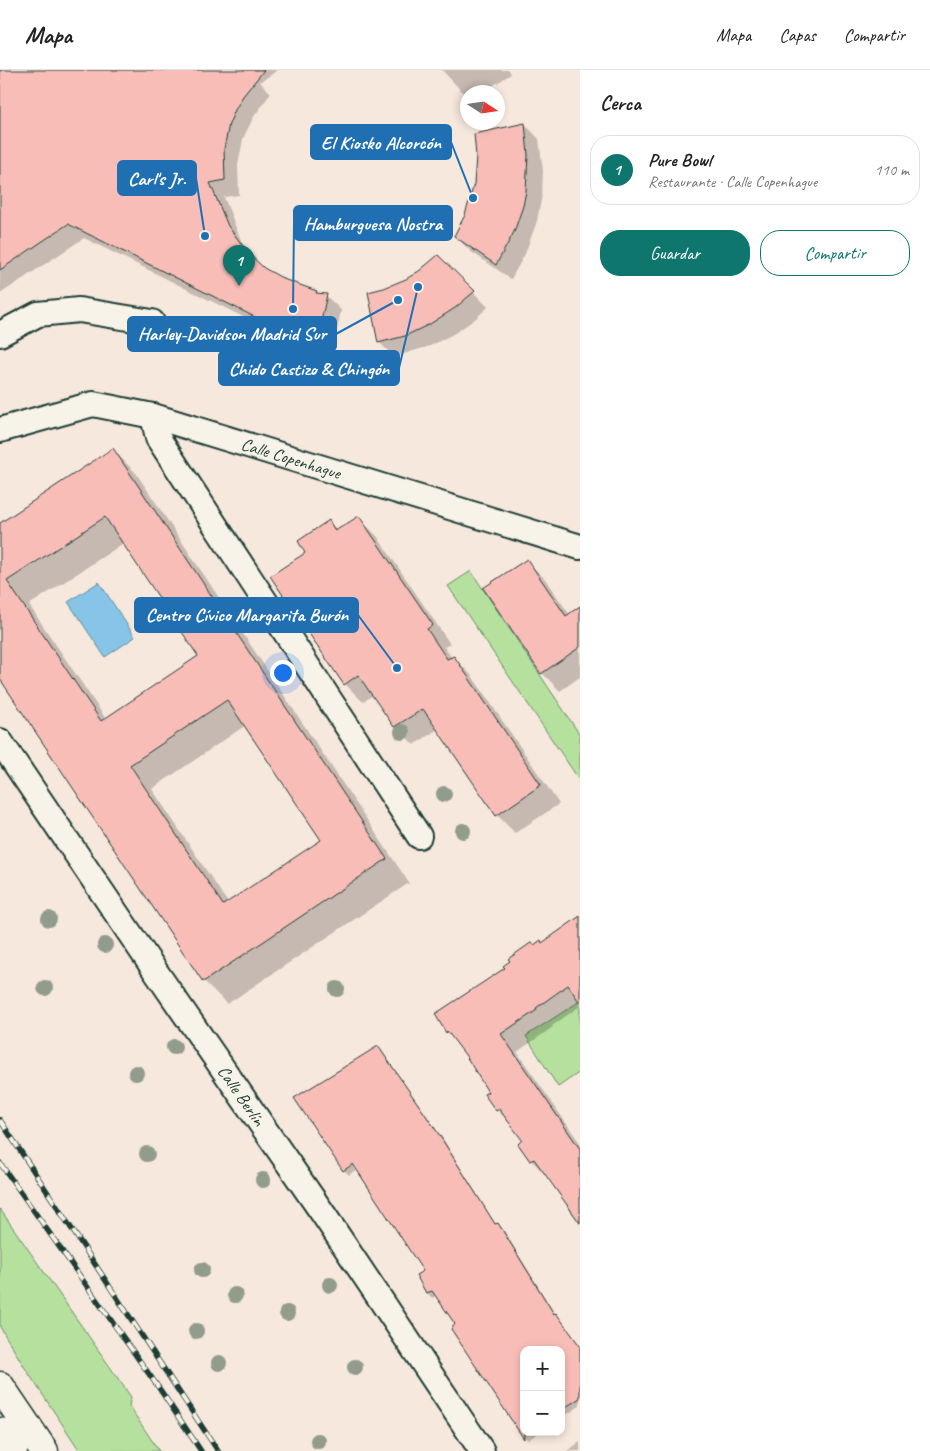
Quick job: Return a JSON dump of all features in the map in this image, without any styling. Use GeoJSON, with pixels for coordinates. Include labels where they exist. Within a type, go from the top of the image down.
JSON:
{"type":"FeatureCollection","features":[{"type":"Feature","properties":{"kind":"main road"},"geometry":{"type":"LineString","coordinates":[[0,1386],[44,1451]]}},
{"type":"Feature","properties":{"kind":"main road"},"geometry":{"type":"LineString","coordinates":[[0,1432],[12,1451]]}},
{"type":"Feature","properties":{"kind":"street"},"geometry":{"type":"LineString","coordinates":[[0,334],[38,314],[80,310],[152,322]]}},
{"type":"Feature","properties":{"kind":"street","name":"Calle Copenhague"},"geometry":{"type":"LineString","coordinates":[[0,430],[93,404],[153,416],[580,548]]}},
{"type":"Feature","properties":{"kind":"street"},"geometry":{"type":"LineString","coordinates":[[153,416],[158,438],[419,836]]}},
{"type":"Feature","properties":{"kind":"street","name":"Calle Berlín"},"geometry":{"type":"LineString","coordinates":[[0,741],[156,972],[324,1215],[482,1451]]}},
{"type":"Feature","properties":{"kind":"green space"},"geometry":{"type":"Polygon","coordinates":[[[471,571],[580,735],[580,781],[448,586],[471,571]]]}},
{"type":"Feature","properties":{"kind":"green space"},"geometry":{"type":"Polygon","coordinates":[[[580,1001],[580,1072],[558,1087],[526,1036],[580,1001]]]}},
{"type":"Feature","properties":{"kind":"green space"},"geometry":{"type":"Polygon","coordinates":[[[0,1209],[131,1397],[129,1406],[159,1451],[80,1451],[25,1368],[0,1327],[0,1209]]]}},
{"type":"Feature","properties":{"kind":"water"},"geometry":{"type":"Polygon","coordinates":[[[99,582],[135,637],[105,657],[68,602],[99,582]]]}},
{"type":"Feature","properties":{"kind":"building"},"geometry":{"type":"Polygon","coordinates":[[[0,70],[264,70],[243,96],[229,124],[224,149],[225,180],[210,183],[228,226],[249,254],[264,268],[286,280],[317,291],[316,293],[327,294],[318,336],[309,334],[307,343],[68,224],[0,270],[0,70]]]}},
{"type":"Feature","properties":{"kind":"building"},"geometry":{"type":"Polygon","coordinates":[[[525,123],[528,155],[526,191],[514,232],[496,265],[454,236],[465,215],[474,184],[476,156],[474,134],[493,130],[505,130],[505,127],[525,123]]]}},
{"type":"Feature","properties":{"kind":"building"},"geometry":{"type":"Polygon","coordinates":[[[438,255],[475,291],[455,308],[430,324],[405,336],[378,343],[368,292],[406,279],[438,255]]]}},
{"type":"Feature","properties":{"kind":"building"},"geometry":{"type":"Polygon","coordinates":[[[113,448],[387,859],[203,982],[0,679],[0,523],[113,448]],[[105,517],[7,581],[101,721],[198,656],[105,517]],[[227,700],[130,765],[223,905],[321,840],[227,700]]]}},
{"type":"Feature","properties":{"kind":"building"},"geometry":{"type":"Polygon","coordinates":[[[359,516],[433,625],[427,629],[447,659],[454,656],[541,785],[496,816],[423,709],[394,727],[358,675],[344,685],[270,576],[305,553],[298,541],[329,520],[335,531],[359,516]]]}},
{"type":"Feature","properties":{"kind":"building"},"geometry":{"type":"Polygon","coordinates":[[[527,559],[566,616],[580,606],[580,647],[541,674],[483,588],[527,559]]]}},
{"type":"Feature","properties":{"kind":"building"},"geometry":{"type":"Polygon","coordinates":[[[580,916],[580,1003],[568,985],[536,1008],[537,1010],[501,1034],[580,1149],[580,1223],[534,1159],[530,1161],[518,1144],[522,1140],[499,1109],[496,1111],[484,1094],[488,1092],[466,1056],[447,1031],[446,1033],[435,1014],[505,968],[503,966],[510,961],[508,959],[532,942],[534,945],[541,940],[542,943],[580,916]]]}},
{"type":"Feature","properties":{"kind":"building"},"geometry":{"type":"Polygon","coordinates":[[[378,1046],[438,1133],[495,1224],[498,1223],[554,1314],[556,1313],[580,1346],[580,1398],[565,1407],[565,1346],[520,1346],[520,1433],[451,1329],[455,1324],[432,1291],[426,1293],[416,1275],[423,1271],[353,1164],[343,1171],[294,1098],[378,1046]]]}},
{"type":"Feature","properties":{"kind":"railway"},"geometry":{"type":"LineString","coordinates":[[0,1120],[218,1451]]}},
{"type":"Feature","properties":{"kind":"railway"},"geometry":{"type":"LineString","coordinates":[[0,1163],[161,1391],[201,1451]]}},
{"type":"Feature","properties":{"kind":"place","name":"El Kiosko Alcorcón"},"geometry":{"type":"Point","coordinates":[473,198]}},
{"type":"Feature","properties":{"kind":"place","name":"Carl's Jr."},"geometry":{"type":"Point","coordinates":[205,236]}},
{"type":"Feature","properties":{"kind":"place","name":"Pure Bowl"},"geometry":{"type":"Point","coordinates":[239,286]}},
{"type":"Feature","properties":{"kind":"place","name":"Chido Castizo & Chingón"},"geometry":{"type":"Point","coordinates":[418,287]}},
{"type":"Feature","properties":{"kind":"place","name":"Harley-Davidson Madrid Sur"},"geometry":{"type":"Point","coordinates":[398,300]}},
{"type":"Feature","properties":{"kind":"place","name":"Hamburguesa Nostra"},"geometry":{"type":"Point","coordinates":[293,309]}},
{"type":"Feature","properties":{"kind":"place","name":"Centro Cívico Margarita Burón"},"geometry":{"type":"Point","coordinates":[397,668]}}]}
